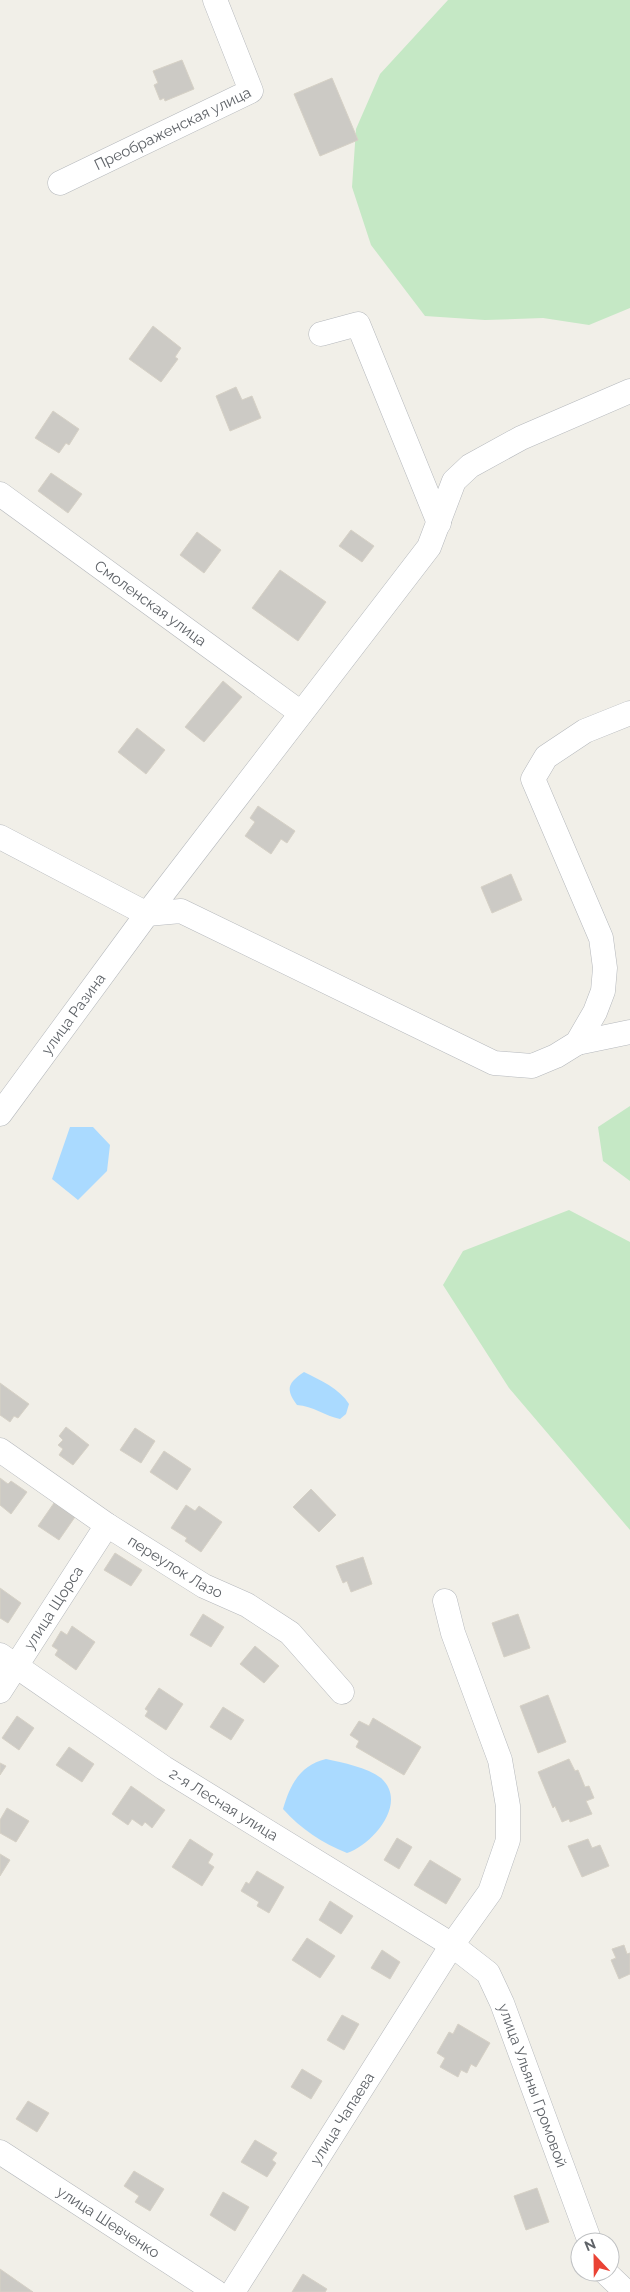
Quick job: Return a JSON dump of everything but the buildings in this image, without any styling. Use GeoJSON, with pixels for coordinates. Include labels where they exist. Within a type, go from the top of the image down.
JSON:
{"type":"FeatureCollection","features":[{"type":"Feature","properties":{"kind":"street","name":"Преображенская улица"},"geometry":{"type":"LineString","coordinates":[[60,183],[251,91],[215,0]]}},
{"type":"Feature","properties":{"kind":"street"},"geometry":{"type":"LineString","coordinates":[[322,334],[358,324],[439,523]]}},
{"type":"Feature","properties":{"kind":"street","name":"улица Разина"},"geometry":{"type":"LineString","coordinates":[[0,1114],[147,914],[428,547],[454,481],[470,466],[521,438],[630,391]]}},
{"type":"Feature","properties":{"kind":"street","name":"Смоленская улица"},"geometry":{"type":"LineString","coordinates":[[0,494],[301,713]]}},
{"type":"Feature","properties":{"kind":"street"},"geometry":{"type":"LineString","coordinates":[[578,1044],[595,1012],[603,991],[605,968],[601,938],[533,779],[546,757],[585,731],[630,714]]}},
{"type":"Feature","properties":{"kind":"street"},"geometry":{"type":"LineString","coordinates":[[0,837],[147,914],[181,911],[494,1063],[532,1066],[578,1044],[630,1032]]}},
{"type":"Feature","properties":{"kind":"street","name":"переулок Лазо"},"geometry":{"type":"LineString","coordinates":[[0,1450],[107,1526],[204,1586],[247,1605],[290,1633],[342,1692]]}},
{"type":"Feature","properties":{"kind":"street","name":"улица Щорса"},"geometry":{"type":"LineString","coordinates":[[0,1691],[8,1661],[107,1526]]}},
{"type":"Feature","properties":{"kind":"street","name":"улица Чапаева"},"geometry":{"type":"LineString","coordinates":[[233,2292],[452,1945],[490,1892],[508,1840],[508,1806],[500,1760],[453,1633],[445,1601]]}},
{"type":"Feature","properties":{"kind":"street","name":"2-я Лесная улица"},"geometry":{"type":"LineString","coordinates":[[8,1661],[164,1768],[452,1945]]}},
{"type":"Feature","properties":{"kind":"street","name":"улица Ульяны Громовой"},"geometry":{"type":"LineString","coordinates":[[452,1945],[488,1974],[502,2003],[586,2232]]}},
{"type":"Feature","properties":{"kind":"street","name":"улица Шевченко"},"geometry":{"type":"LineString","coordinates":[[0,2152],[216,2292]]}},
{"type":"Feature","properties":{"kind":"street"},"geometry":{"type":"LineString","coordinates":[[616,2282],[626,2292]]}},
{"type":"Feature","properties":{"kind":"green space"},"geometry":{"type":"Polygon","coordinates":[[[448,0],[630,0],[630,308],[589,325],[543,318],[485,320],[425,316],[371,245],[352,187],[356,129],[380,74],[448,0]]]}},
{"type":"Feature","properties":{"kind":"green space"},"geometry":{"type":"Polygon","coordinates":[[[630,1106],[630,1181],[603,1161],[598,1127],[630,1106]]]}},
{"type":"Feature","properties":{"kind":"green space"},"geometry":{"type":"Polygon","coordinates":[[[569,1210],[630,1242],[630,1530],[509,1388],[443,1285],[463,1251],[569,1210]]]}},
{"type":"Feature","properties":{"kind":"water"},"geometry":{"type":"Polygon","coordinates":[[[70,1127],[93,1127],[110,1145],[107,1171],[78,1200],[52,1179],[70,1127]]]}},
{"type":"Feature","properties":{"kind":"water"},"geometry":{"type":"Polygon","coordinates":[[[304,1372],[329,1385],[345,1398],[349,1404],[346,1414],[340,1419],[308,1407],[297,1405],[291,1395],[290,1387],[294,1380],[304,1372]]]}},
{"type":"Feature","properties":{"kind":"water"},"geometry":{"type":"Polygon","coordinates":[[[326,1759],[369,1771],[381,1778],[389,1788],[391,1799],[389,1811],[384,1822],[367,1841],[357,1849],[347,1853],[312,1835],[283,1809],[297,1777],[309,1766],[326,1759]]]}}]}
